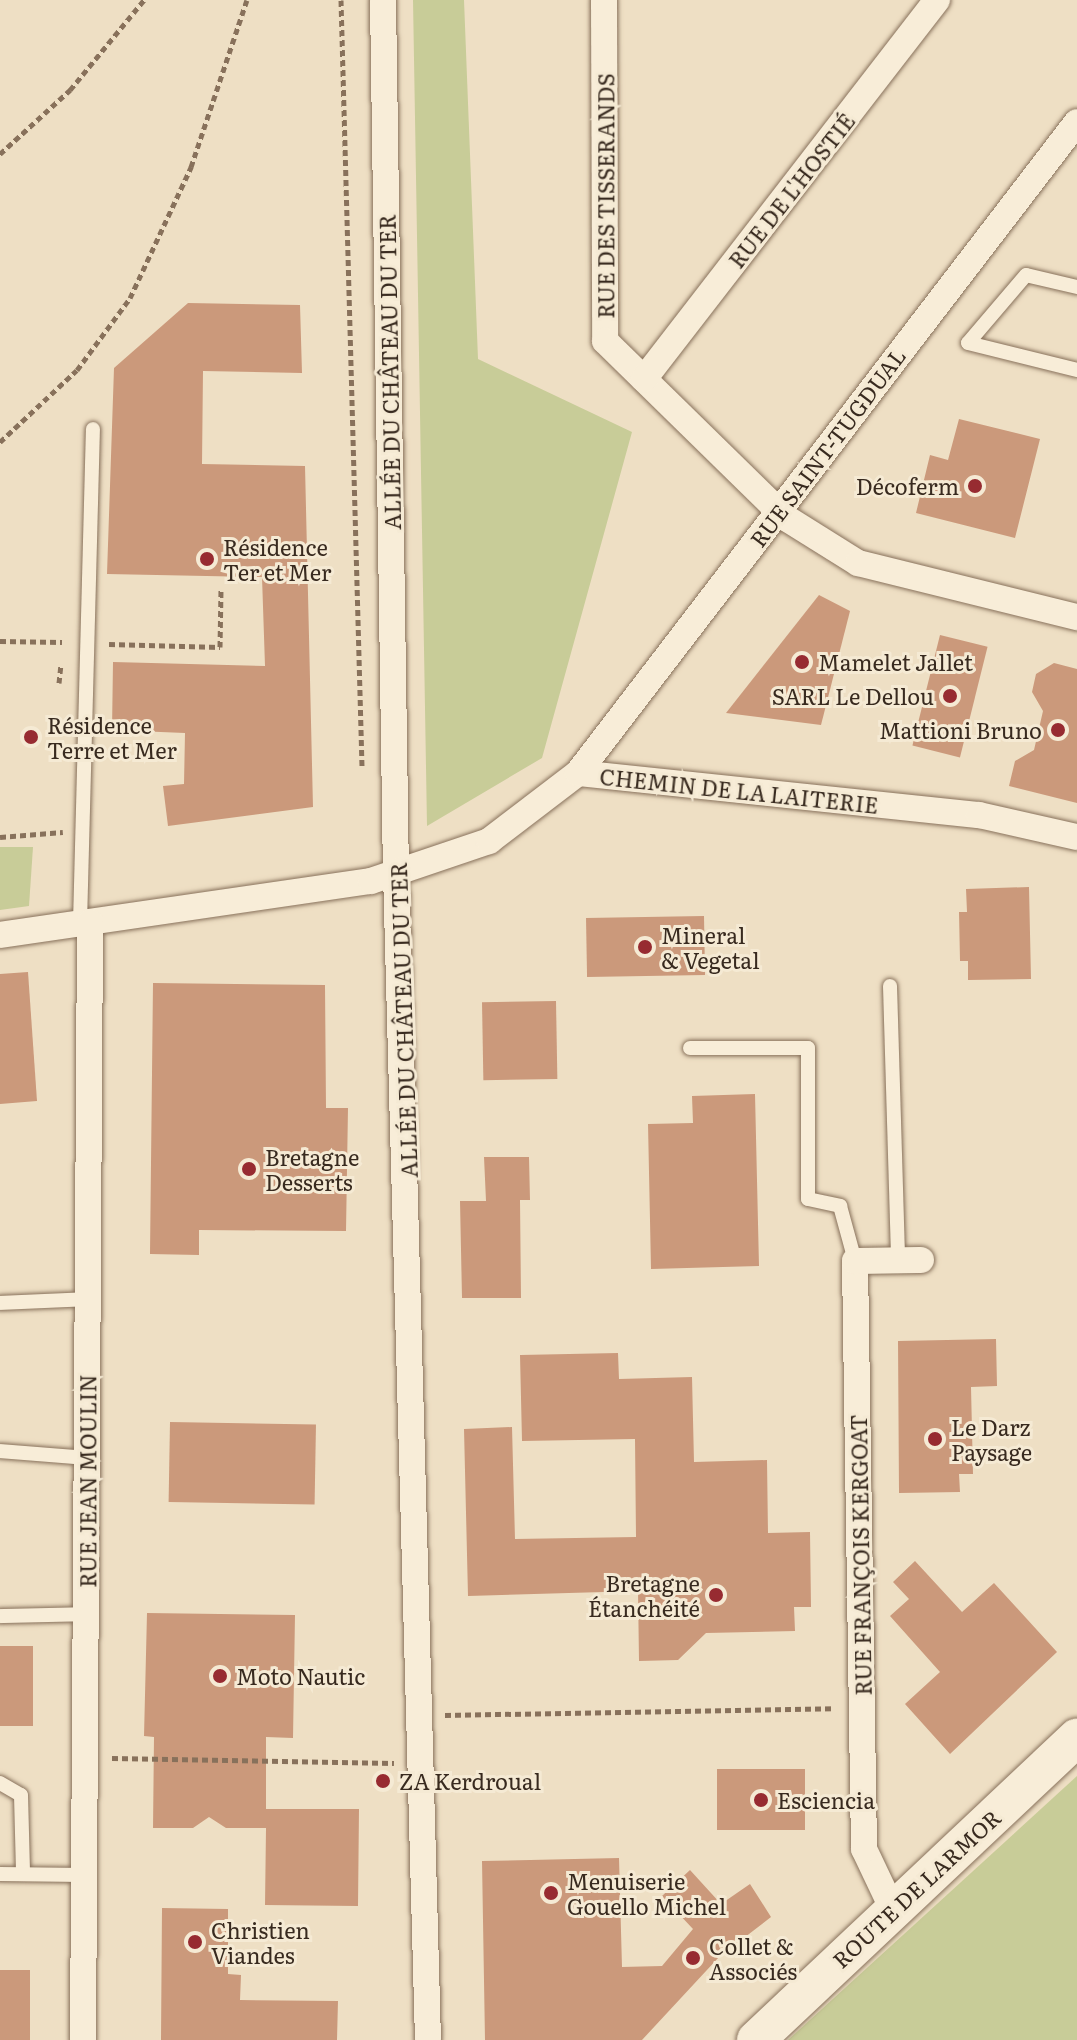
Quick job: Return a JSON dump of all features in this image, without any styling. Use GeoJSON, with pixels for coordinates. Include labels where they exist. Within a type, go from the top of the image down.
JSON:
{"type":"FeatureCollection","features":[{"type":"Feature","properties":{"kind":"main road","name":"ROUTE DE LARMOR"},"geometry":{"type":"LineString","coordinates":[[756,2040],[892,1908],[1077,1737]]}},
{"type":"Feature","properties":{"kind":"street","name":"ALLÉE DU CHÂTEAU DU TER"},"geometry":{"type":"LineString","coordinates":[[383,0],[396,873],[423,1715],[428,2040]]}},
{"type":"Feature","properties":{"kind":"street","name":"RUE DES TISSERANDS"},"geometry":{"type":"LineString","coordinates":[[604,0],[605,341],[779,510],[858,563],[1077,617]]}},
{"type":"Feature","properties":{"kind":"street","name":"RUE DE L'HOSTIÉ"},"geometry":{"type":"LineString","coordinates":[[644,379],[937,0]]}},
{"type":"Feature","properties":{"kind":"street","name":"RUE SAINT-TUGDUAL"},"geometry":{"type":"LineString","coordinates":[[578,773],[1077,122]]}},
{"type":"Feature","properties":{"kind":"street","name":"CHEMIN DE LA LAITERIE"},"geometry":{"type":"LineString","coordinates":[[0,935],[396,873],[489,841],[578,773],[979,815],[1077,837]]}},
{"type":"Feature","properties":{"kind":"street","name":"RUE JEAN MOULIN"},"geometry":{"type":"LineString","coordinates":[[83,2040],[89,1299],[85,923]]}},
{"type":"Feature","properties":{"kind":"street"},"geometry":{"type":"LineString","coordinates":[[855,1261],[909,1260]]}},
{"type":"Feature","properties":{"kind":"street","name":"RUE FRANÇOIS KERGOAT"},"geometry":{"type":"LineString","coordinates":[[855,1261],[864,1849],[892,1908]]}},
{"type":"Feature","properties":{"kind":"lane"},"geometry":{"type":"LineString","coordinates":[[1077,287],[1026,275],[968,343],[1077,370]]}},
{"type":"Feature","properties":{"kind":"lane"},"geometry":{"type":"LineString","coordinates":[[85,923],[82,830],[93,429]]}},
{"type":"Feature","properties":{"kind":"lane"},"geometry":{"type":"LineString","coordinates":[[890,986],[909,1260]]}},
{"type":"Feature","properties":{"kind":"lane"},"geometry":{"type":"LineString","coordinates":[[690,1048],[808,1048],[808,1199],[840,1206],[855,1261]]}},
{"type":"Feature","properties":{"kind":"lane"},"geometry":{"type":"LineString","coordinates":[[0,1303],[89,1299]]}},
{"type":"Feature","properties":{"kind":"lane"},"geometry":{"type":"LineString","coordinates":[[0,1451],[87,1458]]}},
{"type":"Feature","properties":{"kind":"lane"},"geometry":{"type":"LineString","coordinates":[[0,1616],[86,1614]]}},
{"type":"Feature","properties":{"kind":"lane"},"geometry":{"type":"LineString","coordinates":[[0,1783],[21,1795],[23,1874]]}},
{"type":"Feature","properties":{"kind":"lane"},"geometry":{"type":"LineString","coordinates":[[0,1874],[84,1875]]}},
{"type":"Feature","properties":{"kind":"path"},"geometry":{"type":"LineString","coordinates":[[0,154],[70,90],[144,0]]}},
{"type":"Feature","properties":{"kind":"path"},"geometry":{"type":"LineString","coordinates":[[0,442],[77,370],[130,298],[191,167],[247,0]]}},
{"type":"Feature","properties":{"kind":"path"},"geometry":{"type":"LineString","coordinates":[[341,0],[363,777]]}},
{"type":"Feature","properties":{"kind":"path"},"geometry":{"type":"LineString","coordinates":[[104,659],[104,644],[220,647],[221,588]]}},
{"type":"Feature","properties":{"kind":"path"},"geometry":{"type":"LineString","coordinates":[[0,641],[62,642]]}},
{"type":"Feature","properties":{"kind":"path"},"geometry":{"type":"LineString","coordinates":[[0,837],[82,830]]}},
{"type":"Feature","properties":{"kind":"path"},"geometry":{"type":"LineString","coordinates":[[423,1715],[864,1707]]}},
{"type":"Feature","properties":{"kind":"path"},"geometry":{"type":"LineString","coordinates":[[85,1757],[423,1763]]}},
{"type":"Feature","properties":{"kind":"green space"},"geometry":{"type":"Polygon","coordinates":[[[413,0],[464,0],[478,359],[632,432],[542,758],[427,826],[413,0]]]}},
{"type":"Feature","properties":{"kind":"green space"},"geometry":{"type":"Polygon","coordinates":[[[0,847],[33,847],[29,906],[0,910],[0,847]]]}},
{"type":"Feature","properties":{"kind":"green space"},"geometry":{"type":"Polygon","coordinates":[[[1077,1776],[1077,2040],[788,2040],[1077,1776]]]}},
{"type":"Feature","properties":{"kind":"building","name":"Résidence Ter et Mer"},"geometry":{"type":"Polygon","coordinates":[[[188,303],[300,305],[302,373],[203,371],[202,464],[305,466],[313,807],[168,826],[163,786],[184,784],[185,733],[112,730],[113,662],[265,666],[262,577],[107,574],[114,368],[188,303]]]}},
{"type":"Feature","properties":{"kind":"building","name":"Décoferm"},"geometry":{"type":"Polygon","coordinates":[[[959,419],[1040,439],[1015,538],[916,513],[930,455],[948,460],[959,419]]]}},
{"type":"Feature","properties":{"kind":"building","name":"Mamelet Jallet"},"geometry":{"type":"Polygon","coordinates":[[[819,595],[850,611],[821,725],[726,713],[819,595]]]}},
{"type":"Feature","properties":{"kind":"building","name":"SARL Le Dellou"},"geometry":{"type":"Polygon","coordinates":[[[940,635],[988,647],[960,757],[912,746],[940,635]]]}},
{"type":"Feature","properties":{"kind":"building","name":"Mattioni Bruno"},"geometry":{"type":"Polygon","coordinates":[[[1054,663],[1077,669],[1077,803],[1009,786],[1015,761],[1034,750],[1043,711],[1032,692],[1036,674],[1054,663]]]}},
{"type":"Feature","properties":{"kind":"building"},"geometry":{"type":"Polygon","coordinates":[[[1029,887],[1031,979],[968,980],[968,961],[960,961],[959,912],[967,912],[966,889],[1029,887]]]}},
{"type":"Feature","properties":{"kind":"building","name":"Mineral & Vegetal"},"geometry":{"type":"Polygon","coordinates":[[[704,916],[705,975],[587,977],[586,918],[704,916]]]}},
{"type":"Feature","properties":{"kind":"building"},"geometry":{"type":"Polygon","coordinates":[[[28,972],[37,1101],[0,1104],[0,974],[28,972]]]}},
{"type":"Feature","properties":{"kind":"building"},"geometry":{"type":"Polygon","coordinates":[[[153,983],[325,985],[326,1108],[348,1108],[346,1231],[199,1230],[199,1255],[150,1254],[153,983]]]}},
{"type":"Feature","properties":{"kind":"building"},"geometry":{"type":"Polygon","coordinates":[[[556,1001],[557,1079],[483,1080],[482,1002],[556,1001]]]}},
{"type":"Feature","properties":{"kind":"building"},"geometry":{"type":"Polygon","coordinates":[[[755,1094],[759,1266],[651,1269],[648,1124],[693,1123],[692,1096],[755,1094]]]}},
{"type":"Feature","properties":{"kind":"building"},"geometry":{"type":"Polygon","coordinates":[[[484,1157],[529,1157],[530,1200],[520,1200],[521,1298],[462,1298],[460,1201],[486,1201],[484,1157]]]}},
{"type":"Feature","properties":{"kind":"building"},"geometry":{"type":"Polygon","coordinates":[[[996,1339],[997,1386],[971,1387],[973,1474],[959,1474],[960,1492],[899,1493],[898,1341],[996,1339]]]}},
{"type":"Feature","properties":{"kind":"building"},"geometry":{"type":"Polygon","coordinates":[[[618,1353],[619,1379],[692,1377],[694,1462],[767,1460],[768,1533],[810,1532],[811,1607],[794,1607],[795,1631],[706,1633],[678,1660],[639,1661],[638,1591],[468,1596],[464,1429],[512,1427],[515,1539],[636,1537],[635,1439],[522,1441],[520,1355],[618,1353]]]}},
{"type":"Feature","properties":{"kind":"building"},"geometry":{"type":"Polygon","coordinates":[[[170,1422],[316,1425],[315,1505],[169,1502],[170,1422]]]}},
{"type":"Feature","properties":{"kind":"building"},"geometry":{"type":"Polygon","coordinates":[[[915,1561],[962,1612],[994,1583],[1057,1652],[950,1754],[905,1704],[940,1672],[890,1616],[909,1599],[893,1582],[915,1561]]]}},
{"type":"Feature","properties":{"kind":"building"},"geometry":{"type":"Polygon","coordinates":[[[147,1613],[295,1615],[293,1738],[266,1737],[266,1809],[359,1809],[358,1906],[265,1905],[266,1828],[226,1828],[209,1817],[193,1828],[153,1828],[154,1737],[144,1736],[147,1613]]]}},
{"type":"Feature","properties":{"kind":"building"},"geometry":{"type":"Polygon","coordinates":[[[0,1646],[33,1646],[33,1726],[0,1726],[0,1646]]]}},
{"type":"Feature","properties":{"kind":"building","name":"Esciencia"},"geometry":{"type":"Polygon","coordinates":[[[717,1769],[805,1769],[805,1830],[717,1830],[717,1769]]]}},
{"type":"Feature","properties":{"kind":"building"},"geometry":{"type":"Polygon","coordinates":[[[619,1858],[622,1967],[662,1966],[693,1929],[662,1896],[690,1870],[721,1904],[750,1884],[771,1917],[719,1957],[642,2040],[485,2040],[482,1861],[619,1858]]]}},
{"type":"Feature","properties":{"kind":"building","name":"Christien Viandes"},"geometry":{"type":"Polygon","coordinates":[[[162,1908],[228,1909],[228,1974],[241,1975],[240,2000],[338,2001],[337,2040],[161,2040],[162,1908]]]}},
{"type":"Feature","properties":{"kind":"building"},"geometry":{"type":"Polygon","coordinates":[[[0,1970],[30,1970],[30,2040],[0,2040],[0,1970]]]}},
{"type":"Feature","properties":{"kind":"place","name":"Décoferm"},"geometry":{"type":"Point","coordinates":[975,486]}},
{"type":"Feature","properties":{"kind":"place","name":"Résidence Ter et Mer"},"geometry":{"type":"Point","coordinates":[207,559]}},
{"type":"Feature","properties":{"kind":"place","name":"Mamelet Jallet"},"geometry":{"type":"Point","coordinates":[802,662]}},
{"type":"Feature","properties":{"kind":"place","name":"SARL Le Dellou"},"geometry":{"type":"Point","coordinates":[950,696]}},
{"type":"Feature","properties":{"kind":"place","name":"Mattioni Bruno"},"geometry":{"type":"Point","coordinates":[1058,730]}},
{"type":"Feature","properties":{"kind":"place","name":"Résidence Terre et Mer"},"geometry":{"type":"Point","coordinates":[31,737]}},
{"type":"Feature","properties":{"kind":"place","name":"Mineral & Vegetal"},"geometry":{"type":"Point","coordinates":[645,947]}},
{"type":"Feature","properties":{"kind":"place","name":"Bretagne Desserts"},"geometry":{"type":"Point","coordinates":[249,1169]}},
{"type":"Feature","properties":{"kind":"place","name":"Le Darz Paysage"},"geometry":{"type":"Point","coordinates":[935,1439]}},
{"type":"Feature","properties":{"kind":"place","name":"Bretagne Étanchéité"},"geometry":{"type":"Point","coordinates":[716,1595]}},
{"type":"Feature","properties":{"kind":"place","name":"Moto Nautic"},"geometry":{"type":"Point","coordinates":[220,1676]}},
{"type":"Feature","properties":{"kind":"place","name":"ZA Kerdroual"},"geometry":{"type":"Point","coordinates":[383,1781]}},
{"type":"Feature","properties":{"kind":"place","name":"Esciencia"},"geometry":{"type":"Point","coordinates":[761,1800]}},
{"type":"Feature","properties":{"kind":"place","name":"Menuiserie Gouello Michel"},"geometry":{"type":"Point","coordinates":[551,1893]}},
{"type":"Feature","properties":{"kind":"place","name":"Christien Viandes"},"geometry":{"type":"Point","coordinates":[195,1942]}},
{"type":"Feature","properties":{"kind":"place","name":"Collet & Associés"},"geometry":{"type":"Point","coordinates":[693,1958]}}]}
